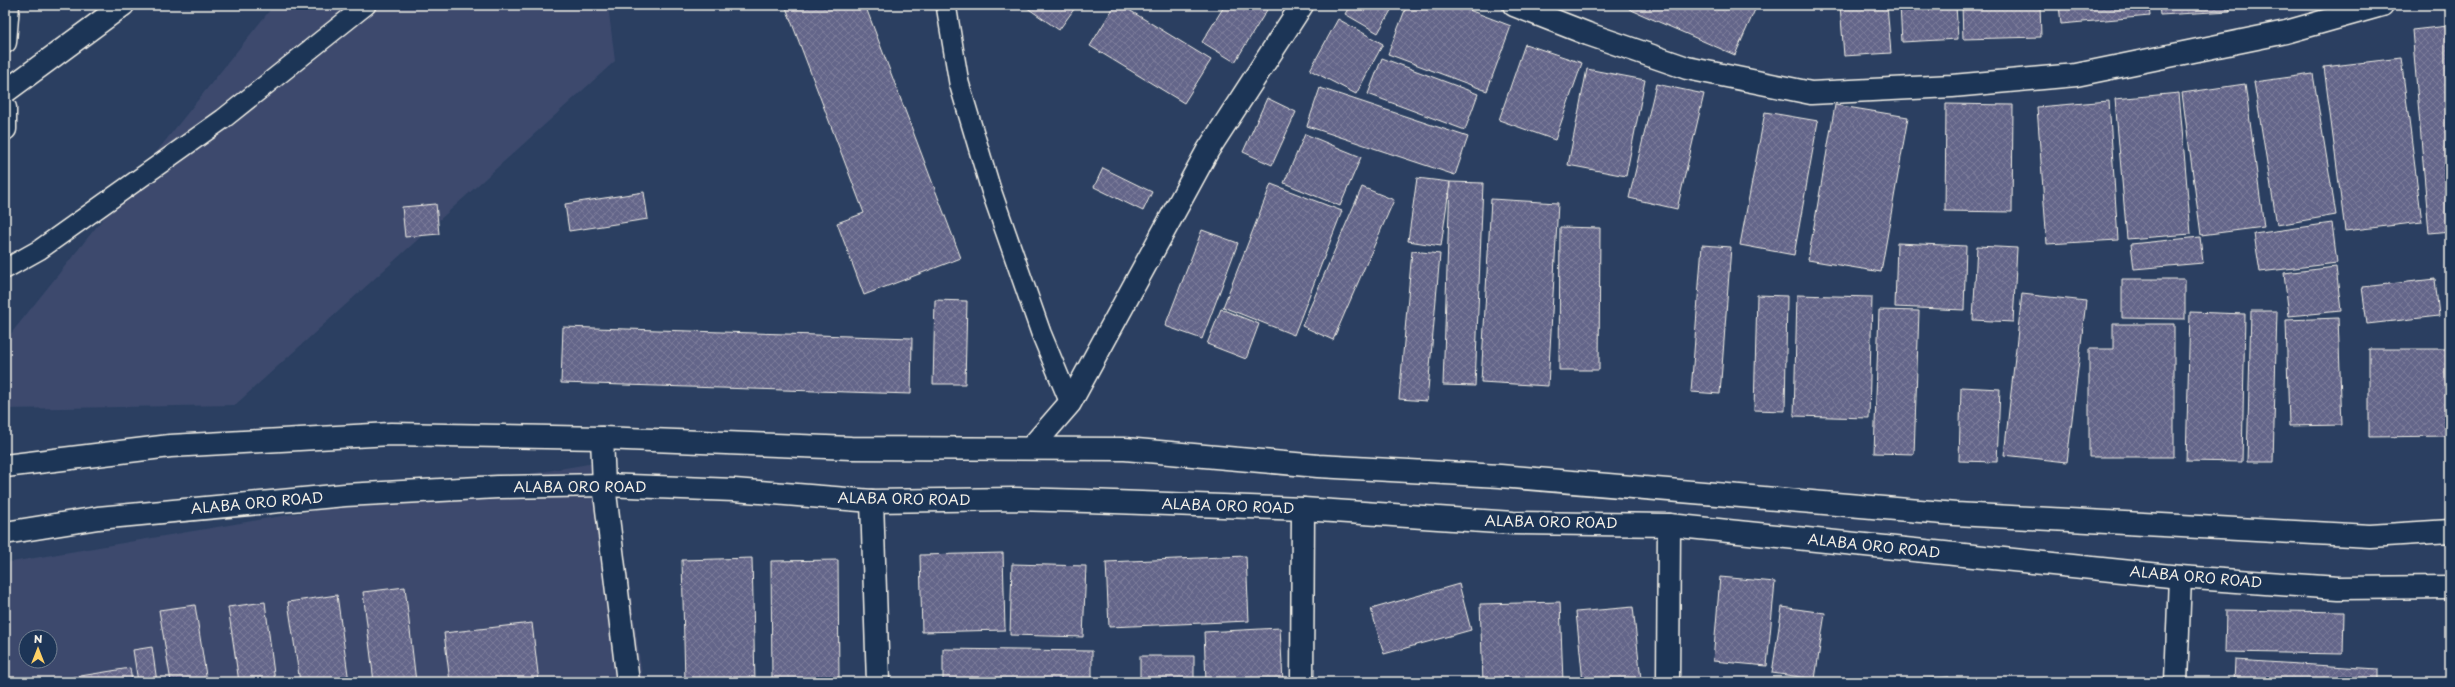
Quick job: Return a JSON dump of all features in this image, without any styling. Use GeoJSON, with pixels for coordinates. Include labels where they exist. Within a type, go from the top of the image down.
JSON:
{"type":"FeatureCollection","features":[{"type":"Feature","properties":{"kind":"main road"},"geometry":{"type":"LineString","coordinates":[[5,42],[8,5]]}},
{"type":"Feature","properties":{"kind":"main road"},"geometry":{"type":"LineString","coordinates":[[5,92],[123,5]]}},
{"type":"Feature","properties":{"kind":"main road"},"geometry":{"type":"LineString","coordinates":[[1031,448],[1070,403],[1208,150],[1302,5]]}},
{"type":"Feature","properties":{"kind":"main road"},"geometry":{"type":"LineString","coordinates":[[1514,5],[1588,34],[1687,68],[1811,93],[1952,86],[2076,75],[2286,32],[2382,5]]}},
{"type":"Feature","properties":{"kind":"main road"},"geometry":{"type":"LineString","coordinates":[[5,108],[5,128]]}},
{"type":"Feature","properties":{"kind":"main road"},"geometry":{"type":"LineString","coordinates":[[5,466],[170,446],[391,434],[602,438],[851,448],[1125,449],[1318,466],[1500,476],[1964,514],[2370,536],[2450,531]]}},
{"type":"Feature","properties":{"kind":"main road"},"geometry":{"type":"LineString","coordinates":[[602,438],[604,485],[628,682]]}},
{"type":"Feature","properties":{"kind":"main road","name":"ALABA ORO ROAD"},"geometry":{"type":"LineString","coordinates":[[5,534],[98,518],[345,495],[498,487],[604,485],[734,490],[872,501],[1015,499],[1303,510],[1513,523],[1669,525],[2180,578],[2338,588],[2450,587]]}},
{"type":"Feature","properties":{"kind":"main road"},"geometry":{"type":"LineString","coordinates":[[872,501],[878,682]]}},
{"type":"Feature","properties":{"kind":"main road"},"geometry":{"type":"LineString","coordinates":[[1302,682],[1303,510]]}},
{"type":"Feature","properties":{"kind":"main road"},"geometry":{"type":"LineString","coordinates":[[1668,682],[1669,525]]}},
{"type":"Feature","properties":{"kind":"main road"},"geometry":{"type":"LineString","coordinates":[[2176,682],[2180,578]]}},
{"type":"Feature","properties":{"kind":"lane"},"geometry":{"type":"LineString","coordinates":[[5,269],[39,250],[223,119],[366,5]]}},
{"type":"Feature","properties":{"kind":"lane"},"geometry":{"type":"LineString","coordinates":[[946,5],[959,83],[991,190],[1041,333],[1070,403]]}},
{"type":"Feature","properties":{"kind":"shaded area"},"geometry":{"type":"Polygon","coordinates":[[[274,5],[608,5],[615,61],[235,405],[5,409],[5,341],[274,5]]]}},
{"type":"Feature","properties":{"kind":"shaded area"},"geometry":{"type":"Polygon","coordinates":[[[612,460],[643,682],[5,682],[5,563],[612,460]]]}},
{"type":"Feature","properties":{"kind":"building"},"geometry":{"type":"Polygon","coordinates":[[[785,5],[865,5],[961,258],[864,295],[837,223],[864,213],[785,5]]]}},
{"type":"Feature","properties":{"kind":"building"},"geometry":{"type":"Polygon","coordinates":[[[1023,5],[1077,5],[1059,30],[1023,5]]]}},
{"type":"Feature","properties":{"kind":"building"},"geometry":{"type":"Polygon","coordinates":[[[1115,5],[1121,5],[1211,60],[1184,103],[1090,46],[1115,5]]]}},
{"type":"Feature","properties":{"kind":"building"},"geometry":{"type":"Polygon","coordinates":[[[1225,5],[1270,5],[1235,62],[1202,42],[1225,5]]]}},
{"type":"Feature","properties":{"kind":"building"},"geometry":{"type":"Polygon","coordinates":[[[1350,5],[1394,5],[1378,33],[1345,14],[1350,5]]]}},
{"type":"Feature","properties":{"kind":"building"},"geometry":{"type":"Polygon","coordinates":[[[1407,5],[1456,5],[1511,26],[1487,91],[1388,54],[1407,5]]]}},
{"type":"Feature","properties":{"kind":"building"},"geometry":{"type":"Polygon","coordinates":[[[1631,5],[1757,5],[1735,55],[1629,9],[1631,5]]]}},
{"type":"Feature","properties":{"kind":"building"},"geometry":{"type":"Polygon","coordinates":[[[1840,5],[1887,5],[1891,53],[1844,56],[1840,5]]]}},
{"type":"Feature","properties":{"kind":"building"},"geometry":{"type":"Polygon","coordinates":[[[1900,5],[1956,5],[1958,39],[1902,42],[1900,5]]]}},
{"type":"Feature","properties":{"kind":"building"},"geometry":{"type":"Polygon","coordinates":[[[1962,5],[2040,5],[2041,37],[1963,39],[1962,5]]]}},
{"type":"Feature","properties":{"kind":"building"},"geometry":{"type":"Polygon","coordinates":[[[2059,5],[2149,5],[2150,16],[2061,24],[2059,5]]]}},
{"type":"Feature","properties":{"kind":"building"},"geometry":{"type":"Polygon","coordinates":[[[2159,5],[2229,5],[2230,11],[2160,15],[2159,5]]]}},
{"type":"Feature","properties":{"kind":"building"},"geometry":{"type":"Polygon","coordinates":[[[1338,19],[1383,44],[1356,94],[1310,70],[1338,19]]]}},
{"type":"Feature","properties":{"kind":"building"},"geometry":{"type":"Polygon","coordinates":[[[2448,26],[2450,231],[2429,233],[2412,30],[2448,26]]]}},
{"type":"Feature","properties":{"kind":"building"},"geometry":{"type":"Polygon","coordinates":[[[1525,44],[1582,63],[1555,140],[1499,120],[1525,44]]]}},
{"type":"Feature","properties":{"kind":"building"},"geometry":{"type":"Polygon","coordinates":[[[1382,58],[1478,94],[1465,130],[1368,94],[1382,58]]]}},
{"type":"Feature","properties":{"kind":"building"},"geometry":{"type":"Polygon","coordinates":[[[2401,58],[2422,222],[2345,231],[2324,67],[2401,58]]]}},
{"type":"Feature","properties":{"kind":"building"},"geometry":{"type":"Polygon","coordinates":[[[1587,69],[1645,80],[1626,176],[1568,165],[1587,69]]]}},
{"type":"Feature","properties":{"kind":"building"},"geometry":{"type":"Polygon","coordinates":[[[2313,74],[2336,215],[2277,225],[2254,82],[2313,74]]]}},
{"type":"Feature","properties":{"kind":"building"},"geometry":{"type":"Polygon","coordinates":[[[1656,84],[1704,94],[1677,209],[1629,198],[1656,84]]]}},
{"type":"Feature","properties":{"kind":"building"},"geometry":{"type":"Polygon","coordinates":[[[2245,84],[2264,227],[2201,235],[2182,93],[2245,84]]]}},
{"type":"Feature","properties":{"kind":"building"},"geometry":{"type":"Polygon","coordinates":[[[1320,88],[1468,137],[1455,175],[1307,126],[1320,88]]]}},
{"type":"Feature","properties":{"kind":"building"},"geometry":{"type":"Polygon","coordinates":[[[2179,93],[2191,234],[2127,239],[2115,99],[2179,93]]]}},
{"type":"Feature","properties":{"kind":"building"},"geometry":{"type":"Polygon","coordinates":[[[1267,98],[1296,112],[1272,165],[1243,152],[1267,98]]]}},
{"type":"Feature","properties":{"kind":"building"},"geometry":{"type":"Polygon","coordinates":[[[2109,101],[2118,240],[2047,244],[2037,107],[2109,101]]]}},
{"type":"Feature","properties":{"kind":"building"},"geometry":{"type":"Polygon","coordinates":[[[1946,104],[2013,105],[2012,212],[1945,211],[1946,104]]]}},
{"type":"Feature","properties":{"kind":"building"},"geometry":{"type":"Polygon","coordinates":[[[1835,105],[1908,117],[1881,272],[1808,260],[1835,105]]]}},
{"type":"Feature","properties":{"kind":"building"},"geometry":{"type":"Polygon","coordinates":[[[1765,112],[1818,121],[1794,255],[1740,245],[1765,112]]]}},
{"type":"Feature","properties":{"kind":"building"},"geometry":{"type":"Polygon","coordinates":[[[1305,134],[1361,157],[1340,206],[1284,183],[1305,134]]]}},
{"type":"Feature","properties":{"kind":"building"},"geometry":{"type":"Polygon","coordinates":[[[1103,168],[1152,192],[1143,211],[1094,187],[1103,168]]]}},
{"type":"Feature","properties":{"kind":"building"},"geometry":{"type":"Polygon","coordinates":[[[1417,178],[1450,182],[1441,246],[1408,241],[1417,178]]]}},
{"type":"Feature","properties":{"kind":"building"},"geometry":{"type":"Polygon","coordinates":[[[1450,182],[1483,183],[1475,386],[1443,385],[1450,182]]]}},
{"type":"Feature","properties":{"kind":"building"},"geometry":{"type":"Polygon","coordinates":[[[1271,184],[1342,211],[1294,335],[1223,307],[1271,184]]]}},
{"type":"Feature","properties":{"kind":"building"},"geometry":{"type":"Polygon","coordinates":[[[1362,187],[1394,200],[1333,340],[1302,326],[1362,187]]]}},
{"type":"Feature","properties":{"kind":"building"},"geometry":{"type":"Polygon","coordinates":[[[644,192],[648,219],[569,231],[565,204],[644,192]]]}},
{"type":"Feature","properties":{"kind":"building"},"geometry":{"type":"Polygon","coordinates":[[[1491,199],[1558,203],[1548,386],[1481,382],[1491,199]]]}},
{"type":"Feature","properties":{"kind":"building"},"geometry":{"type":"Polygon","coordinates":[[[436,204],[439,234],[405,237],[402,207],[436,204]]]}},
{"type":"Feature","properties":{"kind":"building"},"geometry":{"type":"Polygon","coordinates":[[[2332,223],[2337,263],[2260,272],[2254,234],[2332,223]]]}},
{"type":"Feature","properties":{"kind":"building"},"geometry":{"type":"Polygon","coordinates":[[[1560,227],[1600,228],[1599,370],[1559,370],[1560,227]]]}},
{"type":"Feature","properties":{"kind":"building"},"geometry":{"type":"Polygon","coordinates":[[[1202,230],[1238,243],[1202,339],[1165,326],[1202,230]]]}},
{"type":"Feature","properties":{"kind":"building"},"geometry":{"type":"Polygon","coordinates":[[[2200,237],[2203,263],[2134,269],[2131,244],[2200,237]]]}},
{"type":"Feature","properties":{"kind":"building"},"geometry":{"type":"Polygon","coordinates":[[[1897,243],[1966,246],[1964,310],[1895,307],[1897,243]]]}},
{"type":"Feature","properties":{"kind":"building"},"geometry":{"type":"Polygon","coordinates":[[[1702,245],[1731,247],[1720,394],[1691,392],[1702,245]]]}},
{"type":"Feature","properties":{"kind":"building"},"geometry":{"type":"Polygon","coordinates":[[[1977,246],[2017,248],[2013,322],[1973,320],[1977,246]]]}},
{"type":"Feature","properties":{"kind":"building"},"geometry":{"type":"Polygon","coordinates":[[[1412,251],[1440,254],[1427,401],[1399,399],[1412,251]]]}},
{"type":"Feature","properties":{"kind":"building"},"geometry":{"type":"Polygon","coordinates":[[[2336,267],[2341,311],[2289,316],[2284,273],[2336,267]]]}},
{"type":"Feature","properties":{"kind":"building"},"geometry":{"type":"Polygon","coordinates":[[[2122,279],[2185,279],[2185,319],[2122,318],[2122,279]]]}},
{"type":"Feature","properties":{"kind":"building"},"geometry":{"type":"Polygon","coordinates":[[[2435,279],[2439,316],[2367,324],[2362,287],[2435,279]]]}},
{"type":"Feature","properties":{"kind":"building"},"geometry":{"type":"Polygon","coordinates":[[[2022,294],[2086,301],[2067,462],[2004,455],[2022,294]]]}},
{"type":"Feature","properties":{"kind":"building"},"geometry":{"type":"Polygon","coordinates":[[[1757,295],[1787,296],[1785,411],[1754,410],[1757,295]]]}},
{"type":"Feature","properties":{"kind":"building"},"geometry":{"type":"Polygon","coordinates":[[[1797,295],[1872,297],[1869,418],[1794,416],[1797,295]]]}},
{"type":"Feature","properties":{"kind":"building"},"geometry":{"type":"Polygon","coordinates":[[[935,300],[967,301],[965,384],[933,384],[935,300]]]}},
{"type":"Feature","properties":{"kind":"building"},"geometry":{"type":"Polygon","coordinates":[[[1221,309],[1259,324],[1246,359],[1207,344],[1221,309]]]}},
{"type":"Feature","properties":{"kind":"building"},"geometry":{"type":"Polygon","coordinates":[[[1879,310],[1919,311],[1914,454],[1874,453],[1879,310]]]}},
{"type":"Feature","properties":{"kind":"building"},"geometry":{"type":"Polygon","coordinates":[[[2251,311],[2277,311],[2273,462],[2247,462],[2251,311]]]}},
{"type":"Feature","properties":{"kind":"building"},"geometry":{"type":"Polygon","coordinates":[[[2190,312],[2245,314],[2242,462],[2186,461],[2190,312]]]}},
{"type":"Feature","properties":{"kind":"building"},"geometry":{"type":"Polygon","coordinates":[[[2338,318],[2342,425],[2289,426],[2286,320],[2338,318]]]}},
{"type":"Feature","properties":{"kind":"building"},"geometry":{"type":"Polygon","coordinates":[[[2113,324],[2174,324],[2174,457],[2089,457],[2089,349],[2113,349],[2113,324]]]}},
{"type":"Feature","properties":{"kind":"building"},"geometry":{"type":"Polygon","coordinates":[[[563,327],[912,338],[911,394],[561,383],[563,327]]]}},
{"type":"Feature","properties":{"kind":"building"},"geometry":{"type":"Polygon","coordinates":[[[2369,349],[2448,349],[2450,436],[2369,437],[2369,349]]]}},
{"type":"Feature","properties":{"kind":"building"},"geometry":{"type":"Polygon","coordinates":[[[1961,387],[2000,389],[1997,462],[1959,461],[1961,387]]]}},
{"type":"Feature","properties":{"kind":"building"},"geometry":{"type":"Polygon","coordinates":[[[1003,553],[1005,630],[922,632],[920,555],[1003,553]]]}},
{"type":"Feature","properties":{"kind":"building"},"geometry":{"type":"Polygon","coordinates":[[[1246,556],[1249,621],[1109,627],[1106,562],[1246,556]]]}},
{"type":"Feature","properties":{"kind":"building"},"geometry":{"type":"Polygon","coordinates":[[[752,558],[755,682],[685,682],[682,560],[752,558]]]}},
{"type":"Feature","properties":{"kind":"building"},"geometry":{"type":"Polygon","coordinates":[[[838,560],[839,682],[772,682],[771,561],[838,560]]]}},
{"type":"Feature","properties":{"kind":"building"},"geometry":{"type":"Polygon","coordinates":[[[1012,564],[1086,566],[1083,637],[1010,635],[1012,564]]]}},
{"type":"Feature","properties":{"kind":"building"},"geometry":{"type":"Polygon","coordinates":[[[1720,577],[1775,582],[1767,666],[1713,661],[1720,577]]]}},
{"type":"Feature","properties":{"kind":"building"},"geometry":{"type":"Polygon","coordinates":[[[1459,584],[1471,630],[1384,654],[1371,609],[1459,584]]]}},
{"type":"Feature","properties":{"kind":"building"},"geometry":{"type":"Polygon","coordinates":[[[405,587],[416,682],[374,682],[363,592],[405,587]]]}},
{"type":"Feature","properties":{"kind":"building"},"geometry":{"type":"Polygon","coordinates":[[[337,595],[349,682],[300,682],[288,602],[337,595]]]}},
{"type":"Feature","properties":{"kind":"building"},"geometry":{"type":"Polygon","coordinates":[[[265,602],[275,682],[239,682],[228,607],[265,602]]]}},
{"type":"Feature","properties":{"kind":"building"},"geometry":{"type":"Polygon","coordinates":[[[1560,602],[1563,682],[1483,682],[1480,604],[1560,602]]]}},
{"type":"Feature","properties":{"kind":"building"},"geometry":{"type":"Polygon","coordinates":[[[195,605],[207,682],[171,682],[159,610],[195,605]]]}},
{"type":"Feature","properties":{"kind":"building"},"geometry":{"type":"Polygon","coordinates":[[[1633,607],[1641,679],[1583,682],[1576,612],[1633,607]]]}},
{"type":"Feature","properties":{"kind":"building"},"geometry":{"type":"Polygon","coordinates":[[[1782,607],[1825,613],[1815,679],[1772,673],[1782,607]]]}},
{"type":"Feature","properties":{"kind":"building"},"geometry":{"type":"Polygon","coordinates":[[[2226,610],[2344,612],[2343,654],[2225,652],[2226,610]]]}},
{"type":"Feature","properties":{"kind":"building"},"geometry":{"type":"Polygon","coordinates":[[[532,623],[539,682],[450,682],[444,633],[532,623]]]}},
{"type":"Feature","properties":{"kind":"building"},"geometry":{"type":"Polygon","coordinates":[[[1280,628],[1283,682],[1206,682],[1204,632],[1280,628]]]}},
{"type":"Feature","properties":{"kind":"building"},"geometry":{"type":"Polygon","coordinates":[[[152,647],[157,682],[138,682],[133,650],[152,647]]]}},
{"type":"Feature","properties":{"kind":"building"},"geometry":{"type":"Polygon","coordinates":[[[943,649],[1092,651],[1092,682],[943,682],[943,649]]]}},
{"type":"Feature","properties":{"kind":"building"},"geometry":{"type":"Polygon","coordinates":[[[1140,656],[1194,656],[1194,682],[1140,682],[1140,656]]]}},
{"type":"Feature","properties":{"kind":"building"},"geometry":{"type":"Polygon","coordinates":[[[2235,660],[2378,669],[2378,682],[2234,682],[2235,660]]]}},
{"type":"Feature","properties":{"kind":"building"},"geometry":{"type":"Polygon","coordinates":[[[130,668],[132,682],[62,682],[62,679],[130,668]]]}},
{"type":"Feature","properties":{"kind":"building"},"geometry":{"type":"Polygon","coordinates":[[[1949,677],[1949,682],[1908,682],[1908,680],[1949,677]]]}}]}
